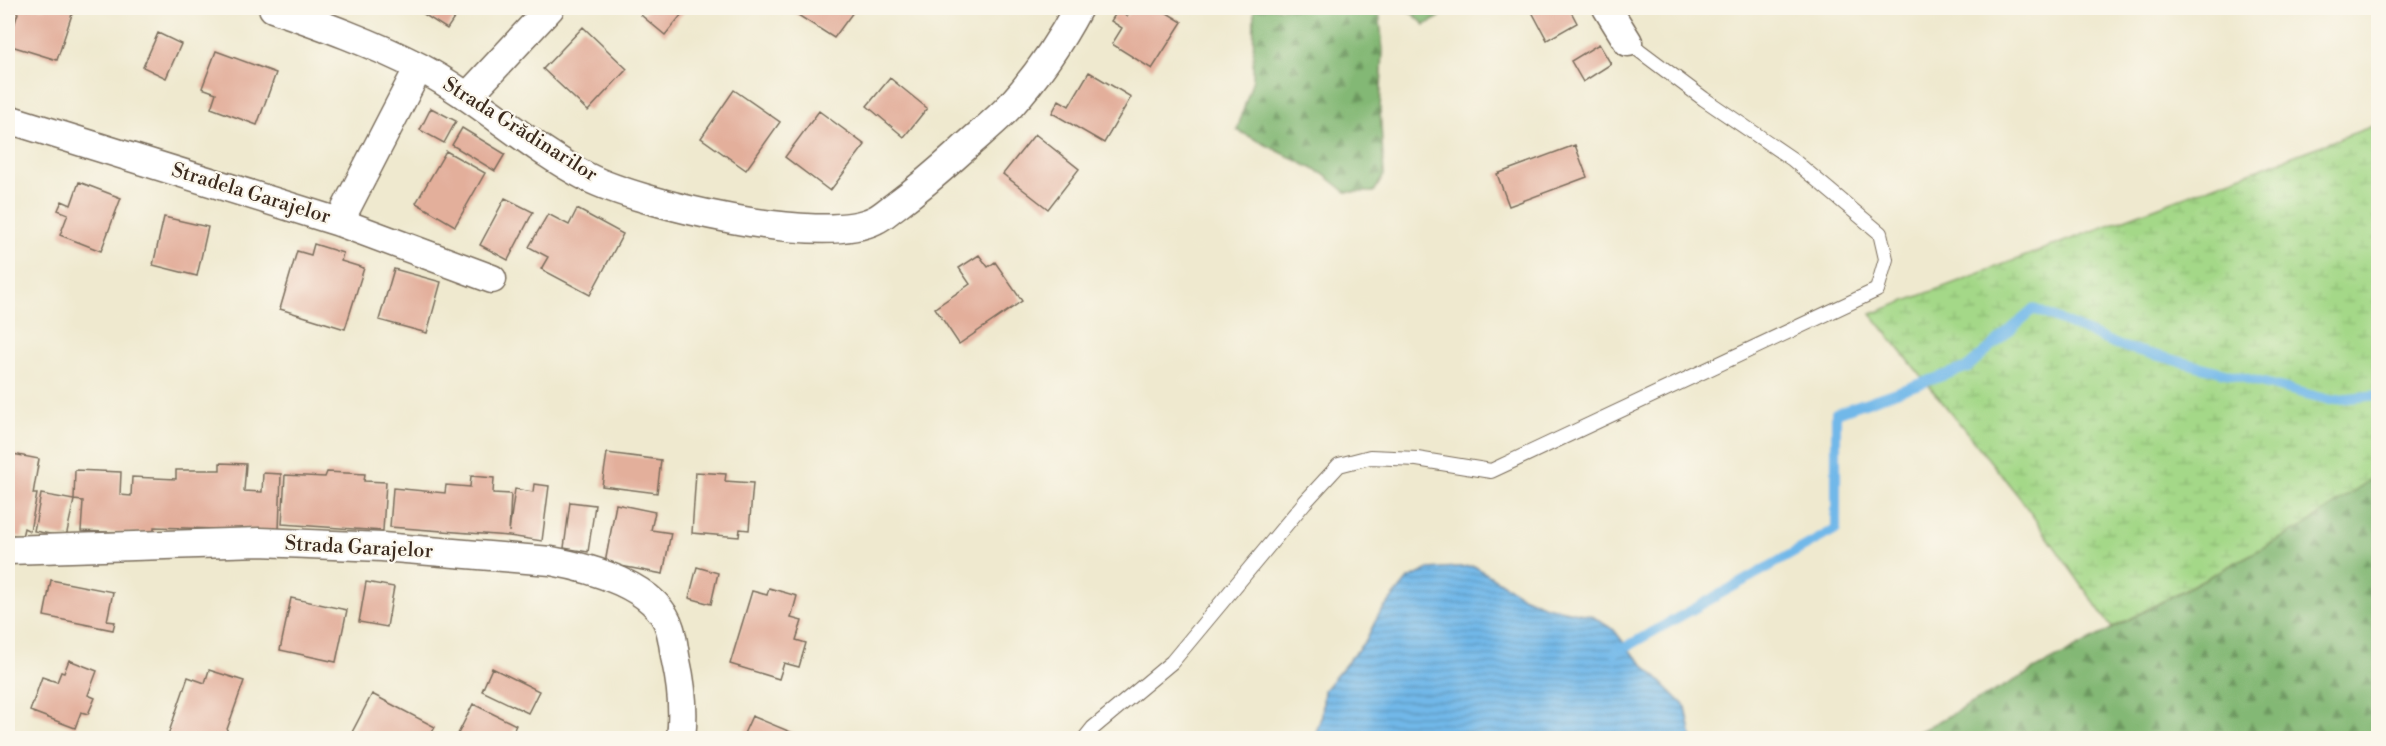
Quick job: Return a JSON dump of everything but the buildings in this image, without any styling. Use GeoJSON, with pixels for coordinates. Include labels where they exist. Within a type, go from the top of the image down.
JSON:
{"type":"FeatureCollection","features":[{"type":"Feature","properties":{"kind":"street","name":"Strada Grădinarilor"},"geometry":{"type":"LineString","coordinates":[[273,8],[324,26],[419,67],[468,96],[531,142],[598,181],[708,216],[770,225],[838,229],[874,221],[925,185],[1010,105],[1049,56],[1078,8]]}},
{"type":"Feature","properties":{"kind":"street"},"geometry":{"type":"LineString","coordinates":[[468,96],[550,8]]}},
{"type":"Feature","properties":{"kind":"street"},"geometry":{"type":"LineString","coordinates":[[1607,8],[1628,42]]}},
{"type":"Feature","properties":{"kind":"street"},"geometry":{"type":"LineString","coordinates":[[339,222],[419,67]]}},
{"type":"Feature","properties":{"kind":"street","name":"Stradela Garajelor"},"geometry":{"type":"LineString","coordinates":[[8,119],[339,222],[492,279]]}},
{"type":"Feature","properties":{"kind":"street","name":"Strada Garajelor"},"geometry":{"type":"LineString","coordinates":[[8,550],[260,542],[382,547],[576,565],[606,576],[647,598],[661,610],[670,628],[683,704],[681,738]]}},
{"type":"Feature","properties":{"kind":"lane"},"geometry":{"type":"LineString","coordinates":[[1085,738],[1093,728],[1172,662],[1305,502],[1339,465],[1370,457],[1417,459],[1491,471],[1877,290],[1886,259],[1880,233],[1792,159],[1704,99],[1628,42]]}},
{"type":"Feature","properties":{"kind":"green space"},"geometry":{"type":"Polygon","coordinates":[[[1254,8],[1437,8],[1440,17],[1425,25],[1407,9],[1379,9],[1383,51],[1380,109],[1384,175],[1374,192],[1346,192],[1323,174],[1237,130],[1253,79],[1254,8]]]}},
{"type":"Feature","properties":{"kind":"green space"},"geometry":{"type":"Polygon","coordinates":[[[2378,124],[2378,474],[2302,527],[2112,628],[2020,498],[1871,314],[2378,124]]]}},
{"type":"Feature","properties":{"kind":"green space"},"geometry":{"type":"Polygon","coordinates":[[[2378,474],[2378,738],[1907,738],[2302,527],[2378,474]]]}},
{"type":"Feature","properties":{"kind":"water"},"geometry":{"type":"Polygon","coordinates":[[[1474,566],[1522,596],[1545,606],[1592,616],[1614,630],[1630,651],[1686,707],[1692,738],[1314,738],[1322,715],[1324,690],[1366,640],[1378,616],[1408,579],[1429,569],[1474,566]]]}},
{"type":"Feature","properties":{"kind":"waterway"},"geometry":{"type":"LineString","coordinates":[[1615,653],[1836,529],[1836,413],[1968,367],[2034,309],[2120,346],[2330,400],[2378,395]]}}]}
